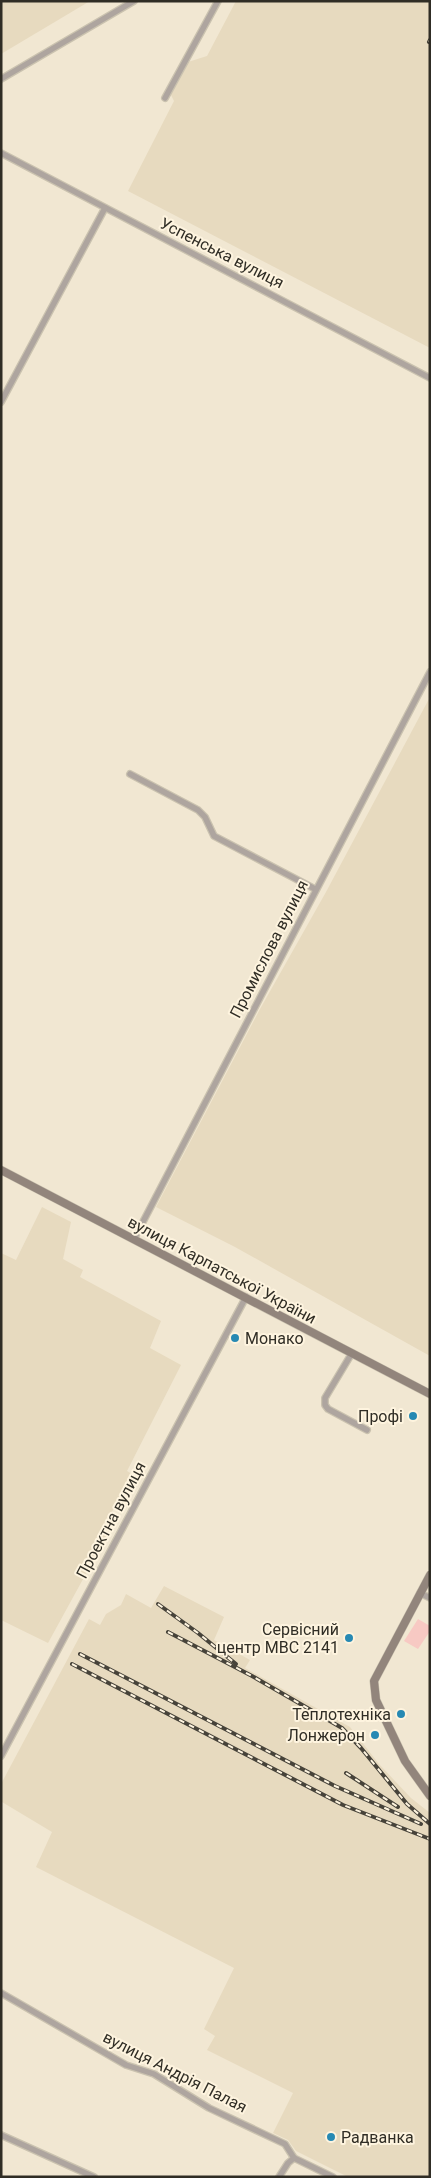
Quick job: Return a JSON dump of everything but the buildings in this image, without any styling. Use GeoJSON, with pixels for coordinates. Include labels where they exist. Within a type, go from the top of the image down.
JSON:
{"type":"FeatureCollection","features":[{"type":"Feature","properties":{"kind":"main road","name":"вулиця Карпатської України"},"geometry":{"type":"LineString","coordinates":[[1,1170],[430,1394]]}},
{"type":"Feature","properties":{"kind":"main road"},"geometry":{"type":"LineString","coordinates":[[430,1575],[374,1681],[376,1700],[394,1740],[412,1773],[430,1796]]}},
{"type":"Feature","properties":{"kind":"street"},"geometry":{"type":"LineString","coordinates":[[1,78],[134,1]]}},
{"type":"Feature","properties":{"kind":"street"},"geometry":{"type":"LineString","coordinates":[[165,98],[218,1]]}},
{"type":"Feature","properties":{"kind":"street","name":"Успенська вулиця"},"geometry":{"type":"LineString","coordinates":[[1,153],[430,378]]}},
{"type":"Feature","properties":{"kind":"street"},"geometry":{"type":"LineString","coordinates":[[1,402],[104,208]]}},
{"type":"Feature","properties":{"kind":"street","name":"Промислова вулиця"},"geometry":{"type":"LineString","coordinates":[[134,1239],[315,889],[430,672]]}},
{"type":"Feature","properties":{"kind":"street"},"geometry":{"type":"LineString","coordinates":[[130,774],[198,810],[205,817],[214,836],[315,889]]}},
{"type":"Feature","properties":{"kind":"street","name":"Проектна вулиця"},"geometry":{"type":"LineString","coordinates":[[1,1756],[246,1298]]}},
{"type":"Feature","properties":{"kind":"street"},"geometry":{"type":"LineString","coordinates":[[352,1353],[325,1398],[325,1404],[328,1409],[367,1430]]}},
{"type":"Feature","properties":{"kind":"street"},"geometry":{"type":"LineString","coordinates":[[420,1593],[430,1598]]}},
{"type":"Feature","properties":{"kind":"street","name":"вулиця Андрія Палая"},"geometry":{"type":"LineString","coordinates":[[1,1994],[126,2065],[154,2074],[209,2108],[285,2144],[294,2158],[333,2177]]}},
{"type":"Feature","properties":{"kind":"street"},"geometry":{"type":"LineString","coordinates":[[1,2135],[94,2177]]}},
{"type":"Feature","properties":{"kind":"street"},"geometry":{"type":"LineString","coordinates":[[279,2177],[288,2163],[294,2158]]}},
{"type":"Feature","properties":{"kind":"shaded area"},"geometry":{"type":"Polygon","coordinates":[[[1,1],[90,1],[1,54],[1,1]]]}},
{"type":"Feature","properties":{"kind":"shaded area"},"geometry":{"type":"Polygon","coordinates":[[[236,1],[430,1],[430,348],[128,191],[174,101],[170,93],[188,62],[207,56],[236,1]]]}},
{"type":"Feature","properties":{"kind":"shaded area"},"geometry":{"type":"Polygon","coordinates":[[[430,697],[430,1356],[235,1247],[156,1207],[260,1009],[326,892],[430,697]]]}},
{"type":"Feature","properties":{"kind":"shaded area"},"geometry":{"type":"Polygon","coordinates":[[[42,1207],[71,1222],[63,1259],[83,1270],[80,1277],[161,1321],[150,1348],[181,1365],[127,1471],[132,1474],[105,1525],[111,1528],[48,1643],[1,1620],[1,1253],[16,1260],[42,1207]]]}},
{"type":"Feature","properties":{"kind":"shaded area"},"geometry":{"type":"Polygon","coordinates":[[[164,1586],[224,1617],[214,1640],[250,1660],[245,1668],[350,1727],[379,1764],[411,1798],[430,1813],[430,2177],[348,2177],[296,2151],[288,2140],[273,2133],[293,2093],[207,2050],[215,2036],[204,2029],[234,1968],[36,1867],[52,1832],[2,1802],[1,1784],[89,1619],[100,1625],[106,1614],[121,1605],[126,1594],[151,1608],[164,1586]]]}},
{"type":"Feature","properties":{"kind":"shaded area"},"geometry":{"type":"Polygon","coordinates":[[[418,1619],[430,1626],[430,1631],[418,1649],[404,1641],[418,1619]]]}},
{"type":"Feature","properties":{"kind":"railway"},"geometry":{"type":"LineString","coordinates":[[158,1604],[236,1664]]}},
{"type":"Feature","properties":{"kind":"railway"},"geometry":{"type":"LineString","coordinates":[[168,1632],[252,1676],[342,1728],[407,1804],[430,1824]]}},
{"type":"Feature","properties":{"kind":"railway"},"geometry":{"type":"LineString","coordinates":[[80,1654],[335,1786],[421,1824]]}},
{"type":"Feature","properties":{"kind":"railway"},"geometry":{"type":"LineString","coordinates":[[72,1664],[343,1805],[430,1839]]}},
{"type":"Feature","properties":{"kind":"railway"},"geometry":{"type":"LineString","coordinates":[[346,1773],[398,1807]]}},
{"type":"Feature","properties":{"kind":"place","name":"Монако"},"geometry":{"type":"Point","coordinates":[235,1338]}},
{"type":"Feature","properties":{"kind":"place","name":"Профі"},"geometry":{"type":"Point","coordinates":[413,1416]}},
{"type":"Feature","properties":{"kind":"place","name":"Сервісний центр МВС 2141"},"geometry":{"type":"Point","coordinates":[349,1638]}},
{"type":"Feature","properties":{"kind":"place","name":"Теплотехніка"},"geometry":{"type":"Point","coordinates":[401,1714]}},
{"type":"Feature","properties":{"kind":"place","name":"Лонжерон"},"geometry":{"type":"Point","coordinates":[375,1735]}},
{"type":"Feature","properties":{"kind":"place","name":"Радванка"},"geometry":{"type":"Point","coordinates":[331,2137]}}]}
